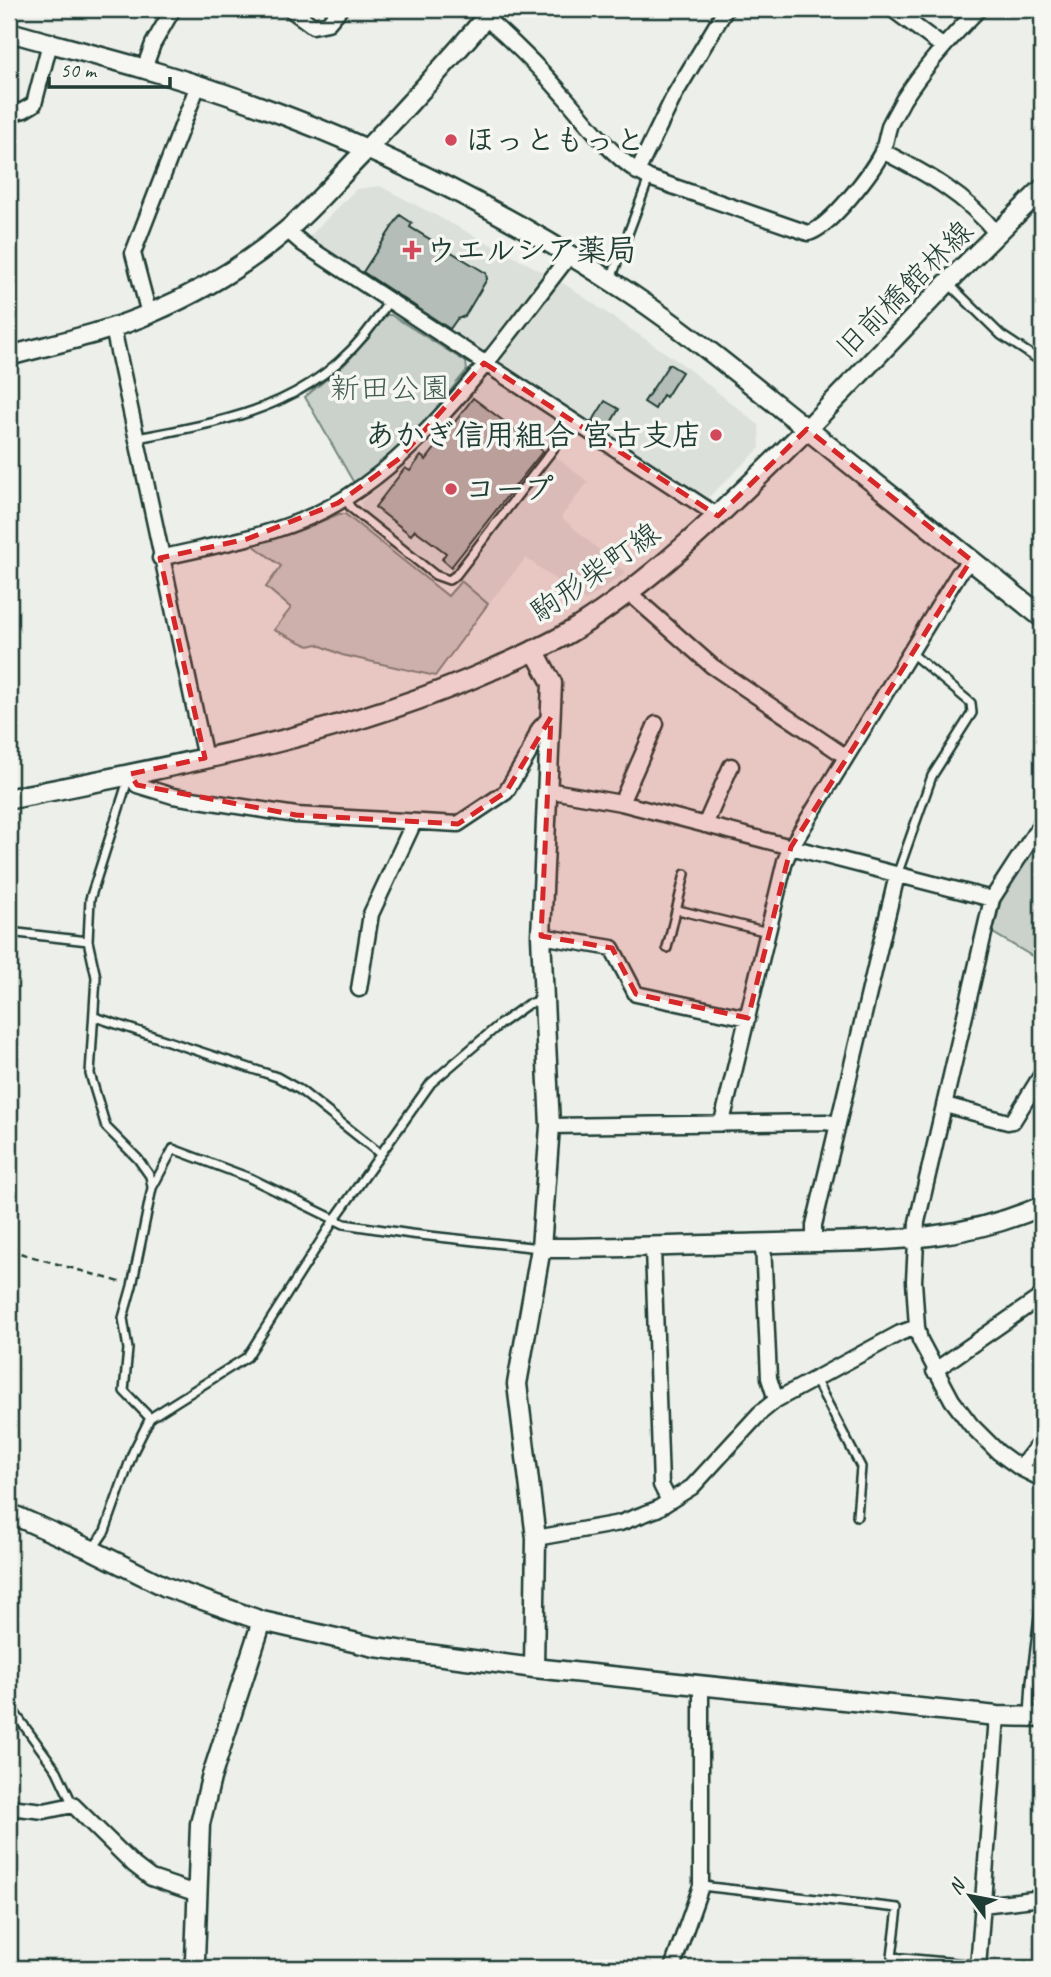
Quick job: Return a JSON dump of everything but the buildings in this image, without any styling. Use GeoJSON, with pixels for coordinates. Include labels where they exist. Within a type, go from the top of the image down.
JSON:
{"type":"FeatureCollection","features":[{"type":"Feature","properties":{"kind":"main road","name":"駒形柴町線"},"geometry":{"type":"LineString","coordinates":[[9,799],[205,758],[367,718],[464,682],[534,650],[573,630],[628,592],[718,516],[807,429]]}},
{"type":"Feature","properties":{"kind":"main road"},"geometry":{"type":"LineString","coordinates":[[807,429],[1042,617]]}},
{"type":"Feature","properties":{"kind":"street"},"geometry":{"type":"LineString","coordinates":[[144,69],[153,44],[173,9]]}},
{"type":"Feature","properties":{"kind":"street"},"geometry":{"type":"LineString","coordinates":[[290,9],[313,26],[328,23],[340,9]]}},
{"type":"Feature","properties":{"kind":"street"},"geometry":{"type":"LineString","coordinates":[[643,175],[675,94],[726,9]]}},
{"type":"Feature","properties":{"kind":"street"},"geometry":{"type":"LineString","coordinates":[[892,9],[942,46]]}},
{"type":"Feature","properties":{"kind":"street"},"geometry":{"type":"LineString","coordinates":[[9,356],[113,328],[149,314],[216,281],[287,230],[366,149],[489,13],[621,161],[643,175],[808,233],[816,231],[844,204],[883,151],[890,124],[903,101],[942,46],[979,9]]}},
{"type":"Feature","properties":{"kind":"street"},"geometry":{"type":"LineString","coordinates":[[9,32],[198,85],[298,120],[468,198],[570,255],[610,281],[699,345],[807,429]]}},
{"type":"Feature","properties":{"kind":"street"},"geometry":{"type":"LineString","coordinates":[[9,114],[34,104],[50,43]]}},
{"type":"Feature","properties":{"kind":"street"},"geometry":{"type":"LineString","coordinates":[[149,314],[133,253],[198,85]]}},
{"type":"Feature","properties":{"kind":"street"},"geometry":{"type":"LineString","coordinates":[[883,151],[938,180],[987,222],[997,234]]}},
{"type":"Feature","properties":{"kind":"street","name":"旧前橋館林線"},"geometry":{"type":"LineString","coordinates":[[807,429],[948,282],[1040,197]]}},
{"type":"Feature","properties":{"kind":"street"},"geometry":{"type":"LineString","coordinates":[[287,230],[303,244],[718,516]]}},
{"type":"Feature","properties":{"kind":"street"},"geometry":{"type":"LineString","coordinates":[[160,558],[247,539],[301,521],[345,498],[400,458],[484,363],[570,255]]}},
{"type":"Feature","properties":{"kind":"street"},"geometry":{"type":"LineString","coordinates":[[113,328],[160,558],[205,758]]}},
{"type":"Feature","properties":{"kind":"street"},"geometry":{"type":"LineString","coordinates":[[722,1122],[785,860],[845,756],[959,573],[971,560]]}},
{"type":"Feature","properties":{"kind":"street"},"geometry":{"type":"LineString","coordinates":[[628,592],[712,666],[845,756]]}},
{"type":"Feature","properties":{"kind":"street"},"geometry":{"type":"LineString","coordinates":[[534,650],[552,683],[541,936],[550,1126],[541,1248],[517,1384],[536,1538],[534,1668]]}},
{"type":"Feature","properties":{"kind":"street"},"geometry":{"type":"LineString","coordinates":[[130,774],[137,785],[173,796],[296,814],[458,824],[506,792],[528,755],[539,729],[551,716]]}},
{"type":"Feature","properties":{"kind":"street"},"geometry":{"type":"LineString","coordinates":[[621,803],[656,724]]}},
{"type":"Feature","properties":{"kind":"street"},"geometry":{"type":"LineString","coordinates":[[705,825],[731,766]]}},
{"type":"Feature","properties":{"kind":"street"},"geometry":{"type":"LineString","coordinates":[[547,790],[621,803],[992,899]]}},
{"type":"Feature","properties":{"kind":"street"},"geometry":{"type":"LineString","coordinates":[[359,989],[371,914],[414,822]]}},
{"type":"Feature","properties":{"kind":"street"},"geometry":{"type":"LineString","coordinates":[[1042,822],[992,899],[917,1222],[914,1281],[917,1327],[934,1371],[971,1425],[998,1452],[1020,1468],[1042,1479]]}},
{"type":"Feature","properties":{"kind":"street"},"geometry":{"type":"LineString","coordinates":[[814,1242],[814,1225],[836,1124],[897,875]]}},
{"type":"Feature","properties":{"kind":"street"},"geometry":{"type":"LineString","coordinates":[[541,936],[612,948],[636,995],[748,1018]]}},
{"type":"Feature","properties":{"kind":"street"},"geometry":{"type":"LineString","coordinates":[[945,1105],[1008,1122],[1013,1121],[1042,1074]]}},
{"type":"Feature","properties":{"kind":"street"},"geometry":{"type":"LineString","coordinates":[[550,1126],[722,1122],[836,1124]]}},
{"type":"Feature","properties":{"kind":"street"},"geometry":{"type":"LineString","coordinates":[[541,1248],[653,1248],[916,1239],[986,1227],[1042,1206]]}},
{"type":"Feature","properties":{"kind":"street"},"geometry":{"type":"LineString","coordinates":[[764,1243],[769,1378],[776,1399]]}},
{"type":"Feature","properties":{"kind":"street"},"geometry":{"type":"LineString","coordinates":[[653,1248],[661,1485],[669,1501]]}},
{"type":"Feature","properties":{"kind":"street"},"geometry":{"type":"LineString","coordinates":[[934,1371],[1042,1296]]}},
{"type":"Feature","properties":{"kind":"street"},"geometry":{"type":"LineString","coordinates":[[536,1538],[620,1523],[643,1516],[692,1487],[776,1399],[917,1327]]}},
{"type":"Feature","properties":{"kind":"street"},"geometry":{"type":"LineString","coordinates":[[1020,1468],[1042,1440]]}},
{"type":"Feature","properties":{"kind":"street"},"geometry":{"type":"LineString","coordinates":[[9,1513],[166,1587],[262,1621],[374,1647],[701,1686],[997,1716],[1036,1717]]}},
{"type":"Feature","properties":{"kind":"street"},"geometry":{"type":"LineString","coordinates":[[191,1968],[195,1960],[200,1824],[208,1790],[262,1621]]}},
{"type":"Feature","properties":{"kind":"street"},"geometry":{"type":"LineString","coordinates":[[672,1968],[701,1886],[701,1686]]}},
{"type":"Feature","properties":{"kind":"street"},"geometry":{"type":"LineString","coordinates":[[978,1967],[997,1716]]}},
{"type":"Feature","properties":{"kind":"street"},"geometry":{"type":"LineString","coordinates":[[9,1807],[44,1811],[73,1805],[134,1865],[151,1878],[198,1894]]}},
{"type":"Feature","properties":{"kind":"street"},"geometry":{"type":"LineString","coordinates":[[982,1905],[1042,1898]]}},
{"type":"Feature","properties":{"kind":"lane"},"geometry":{"type":"LineString","coordinates":[[610,281],[643,175]]}},
{"type":"Feature","properties":{"kind":"lane"},"geometry":{"type":"LineString","coordinates":[[948,282],[1001,335],[1042,362]]}},
{"type":"Feature","properties":{"kind":"lane"},"geometry":{"type":"LineString","coordinates":[[136,439],[247,414],[306,387],[340,363],[389,301]]}},
{"type":"Feature","properties":{"kind":"lane"},"geometry":{"type":"LineString","coordinates":[[345,498],[351,508],[435,575],[449,580],[456,575],[574,422]]}},
{"type":"Feature","properties":{"kind":"lane"},"geometry":{"type":"LineString","coordinates":[[897,875],[932,776],[972,713],[971,703],[910,652]]}},
{"type":"Feature","properties":{"kind":"lane"},"geometry":{"type":"LineString","coordinates":[[130,774],[90,899],[88,941],[96,977],[90,1074],[106,1127],[138,1159],[150,1176],[152,1188]]}},
{"type":"Feature","properties":{"kind":"lane"},"geometry":{"type":"LineString","coordinates":[[667,948],[685,874]]}},
{"type":"Feature","properties":{"kind":"lane"},"geometry":{"type":"LineString","coordinates":[[678,910],[769,932]]}},
{"type":"Feature","properties":{"kind":"lane"},"geometry":{"type":"LineString","coordinates":[[9,932],[88,941]]}},
{"type":"Feature","properties":{"kind":"lane"},"geometry":{"type":"LineString","coordinates":[[92,1550],[105,1531],[133,1452],[150,1418],[247,1357],[334,1220],[430,1083],[500,1024],[528,1004],[544,1000]]}},
{"type":"Feature","properties":{"kind":"lane"},"geometry":{"type":"LineString","coordinates":[[95,1017],[277,1077],[300,1090],[379,1153]]}},
{"type":"Feature","properties":{"kind":"lane"},"geometry":{"type":"LineString","coordinates":[[150,1418],[124,1391],[128,1349],[123,1318],[152,1188],[173,1149],[250,1178],[344,1224],[541,1248]]}},
{"type":"Feature","properties":{"kind":"lane"},"geometry":{"type":"LineString","coordinates":[[815,1380],[861,1466],[857,1516]]}},
{"type":"Feature","properties":{"kind":"lane"},"geometry":{"type":"LineString","coordinates":[[1036,1717],[1031,1682],[1042,1591]]}},
{"type":"Feature","properties":{"kind":"lane"},"geometry":{"type":"LineString","coordinates":[[9,1705],[57,1771],[73,1805]]}},
{"type":"Feature","properties":{"kind":"lane"},"geometry":{"type":"LineString","coordinates":[[701,1886],[898,1908],[892,1957],[978,1967]]}},
{"type":"Feature","properties":{"kind":"path"},"geometry":{"type":"LineString","coordinates":[[9,1250],[132,1286]]}},
{"type":"Feature","properties":{"kind":"highlighted area"},"geometry":{"type":"Polygon","coordinates":[[[484,363],[718,516],[807,429],[971,560],[791,847],[748,1018],[636,994],[612,948],[541,936],[551,717],[506,792],[458,824],[296,815],[137,785],[130,774],[205,758],[160,558],[247,539],[338,503],[400,458],[484,363]]]}},
{"type":"Feature","properties":{"kind":"shaded area"},"geometry":{"type":"Polygon","coordinates":[[[380,186],[560,281],[682,364],[759,425],[760,448],[710,496],[704,498],[574,414],[547,450],[588,482],[561,517],[626,573],[585,601],[526,558],[488,604],[448,570],[441,571],[362,510],[361,502],[423,449],[464,403],[497,357],[476,347],[306,240],[356,189],[380,186]]]}},
{"type":"Feature","properties":{"kind":"green space","name":"新田公園"},"geometry":{"type":"Polygon","coordinates":[[[386,315],[391,315],[466,362],[467,370],[413,437],[355,485],[305,397],[346,363],[386,315]]]}},
{"type":"Feature","properties":{"kind":"green space"},"geometry":{"type":"Polygon","coordinates":[[[345,514],[448,596],[461,581],[488,604],[435,676],[342,655],[317,644],[309,646],[274,630],[291,608],[266,587],[281,566],[253,545],[293,533],[345,514]]]}},
{"type":"Feature","properties":{"kind":"green space"},"geometry":{"type":"Polygon","coordinates":[[[1042,833],[1042,962],[993,933],[1001,900],[1042,833]]]}},
{"type":"Feature","properties":{"kind":"waterway"},"geometry":{"type":"LineString","coordinates":[[220,1967],[261,1968]]}},
{"type":"Feature","properties":{"kind":"place","name":"ほっともっと"},"geometry":{"type":"Point","coordinates":[451,140]}},
{"type":"Feature","properties":{"kind":"place","name":"ウエルシア薬局"},"geometry":{"type":"Point","coordinates":[412,250]}},
{"type":"Feature","properties":{"kind":"place","name":"あかぎ信用組合 宮古支店"},"geometry":{"type":"Point","coordinates":[716,435]}},
{"type":"Feature","properties":{"kind":"place","name":"コープ"},"geometry":{"type":"Point","coordinates":[451,489]}}]}
